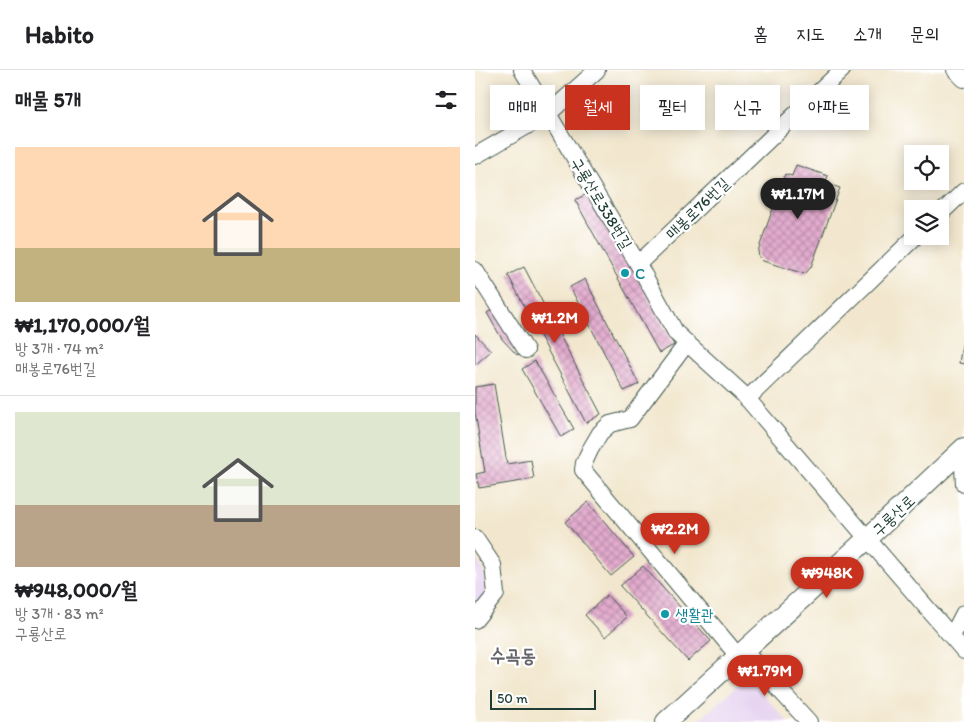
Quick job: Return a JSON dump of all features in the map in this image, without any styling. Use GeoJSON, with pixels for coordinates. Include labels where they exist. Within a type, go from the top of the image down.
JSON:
{"type":"FeatureCollection","features":[{"type":"Feature","properties":{"kind":"street","name":"구룡산로338번길"},"geometry":{"type":"LineString","coordinates":[[522,70],[531,85]]}},
{"type":"Feature","properties":{"kind":"street"},"geometry":{"type":"LineString","coordinates":[[555,108],[597,70]]}},
{"type":"Feature","properties":{"kind":"street","name":"매봉로76번길"},"geometry":{"type":"LineString","coordinates":[[638,264],[842,70]]}},
{"type":"Feature","properties":{"kind":"street"},"geometry":{"type":"LineString","coordinates":[[955,70],[964,79]]}},
{"type":"Feature","properties":{"kind":"street","name":"구룡산로338번길"},"geometry":{"type":"LineString","coordinates":[[555,126],[638,264],[676,333],[747,399],[964,651]]}},
{"type":"Feature","properties":{"kind":"street"},"geometry":{"type":"LineString","coordinates":[[475,156],[520,130]]}},
{"type":"Feature","properties":{"kind":"street"},"geometry":{"type":"LineString","coordinates":[[949,205],[964,191]]}},
{"type":"Feature","properties":{"kind":"street"},"geometry":{"type":"LineString","coordinates":[[747,399],[906,245]]}},
{"type":"Feature","properties":{"kind":"street"},"geometry":{"type":"LineString","coordinates":[[475,270],[526,350]]}},
{"type":"Feature","properties":{"kind":"street"},"geometry":{"type":"LineString","coordinates":[[687,343],[629,419],[610,424],[600,433],[593,442],[583,470],[741,653],[809,722]]}},
{"type":"Feature","properties":{"kind":"street"},"geometry":{"type":"LineString","coordinates":[[963,449],[964,484]]}},
{"type":"Feature","properties":{"kind":"street","name":"구룡산로"},"geometry":{"type":"LineString","coordinates":[[666,722],[867,540],[963,449]]}},
{"type":"Feature","properties":{"kind":"street"},"geometry":{"type":"LineString","coordinates":[[475,538],[493,565],[496,594],[475,620]]}},
{"type":"Feature","properties":{"kind":"street"},"geometry":{"type":"LineString","coordinates":[[952,636],[964,613]]}},
{"type":"Feature","properties":{"kind":"shaded area"},"geometry":{"type":"Polygon","coordinates":[[[475,557],[484,573],[485,600],[475,614],[475,557]]]}},
{"type":"Feature","properties":{"kind":"shaded area"},"geometry":{"type":"Polygon","coordinates":[[[753,683],[788,722],[697,722],[738,685],[753,683]]]}},
{"type":"Feature","properties":{"kind":"building"},"geometry":{"type":"Polygon","coordinates":[[[796,165],[828,176],[825,183],[840,188],[811,267],[805,274],[763,261],[759,257],[758,251],[785,174],[792,176],[796,165]]]}},
{"type":"Feature","properties":{"kind":"building","name":"C"},"geometry":{"type":"Polygon","coordinates":[[[591,192],[674,345],[659,353],[575,200],[591,192]]]}},
{"type":"Feature","properties":{"kind":"building"},"geometry":{"type":"Polygon","coordinates":[[[524,267],[601,414],[586,423],[508,275],[524,267]]]}},
{"type":"Feature","properties":{"kind":"building"},"geometry":{"type":"Polygon","coordinates":[[[585,279],[639,384],[624,391],[570,287],[585,279]]]}},
{"type":"Feature","properties":{"kind":"building"},"geometry":{"type":"Polygon","coordinates":[[[497,307],[522,351],[517,355],[502,339],[487,313],[497,307]]]}},
{"type":"Feature","properties":{"kind":"building"},"geometry":{"type":"Polygon","coordinates":[[[475,334],[491,351],[475,365],[475,334]]]}},
{"type":"Feature","properties":{"kind":"building"},"geometry":{"type":"Polygon","coordinates":[[[964,339],[964,364],[959,363],[964,339]]]}},
{"type":"Feature","properties":{"kind":"building"},"geometry":{"type":"Polygon","coordinates":[[[535,361],[574,429],[561,437],[522,369],[535,361]]]}},
{"type":"Feature","properties":{"kind":"building"},"geometry":{"type":"Polygon","coordinates":[[[494,384],[507,464],[531,460],[534,479],[479,488],[476,474],[485,472],[475,412],[475,387],[494,384]]]}},
{"type":"Feature","properties":{"kind":"building"},"geometry":{"type":"Polygon","coordinates":[[[588,502],[634,557],[611,576],[565,522],[588,502]]]}},
{"type":"Feature","properties":{"kind":"building","name":"생활관"},"geometry":{"type":"Polygon","coordinates":[[[643,566],[711,641],[688,661],[620,586],[643,566]]]}},
{"type":"Feature","properties":{"kind":"building"},"geometry":{"type":"Polygon","coordinates":[[[607,595],[627,617],[605,637],[585,615],[607,595]]]}},
{"type":"Feature","properties":{"kind":"place","name":"C"},"geometry":{"type":"Point","coordinates":[625,273]}},
{"type":"Feature","properties":{"kind":"place","name":"생활관"},"geometry":{"type":"Point","coordinates":[665,614]}},
{"type":"Feature","properties":{"kind":"district","name":"수곡동"},"geometry":{"type":"Point","coordinates":[513,655]}}]}
